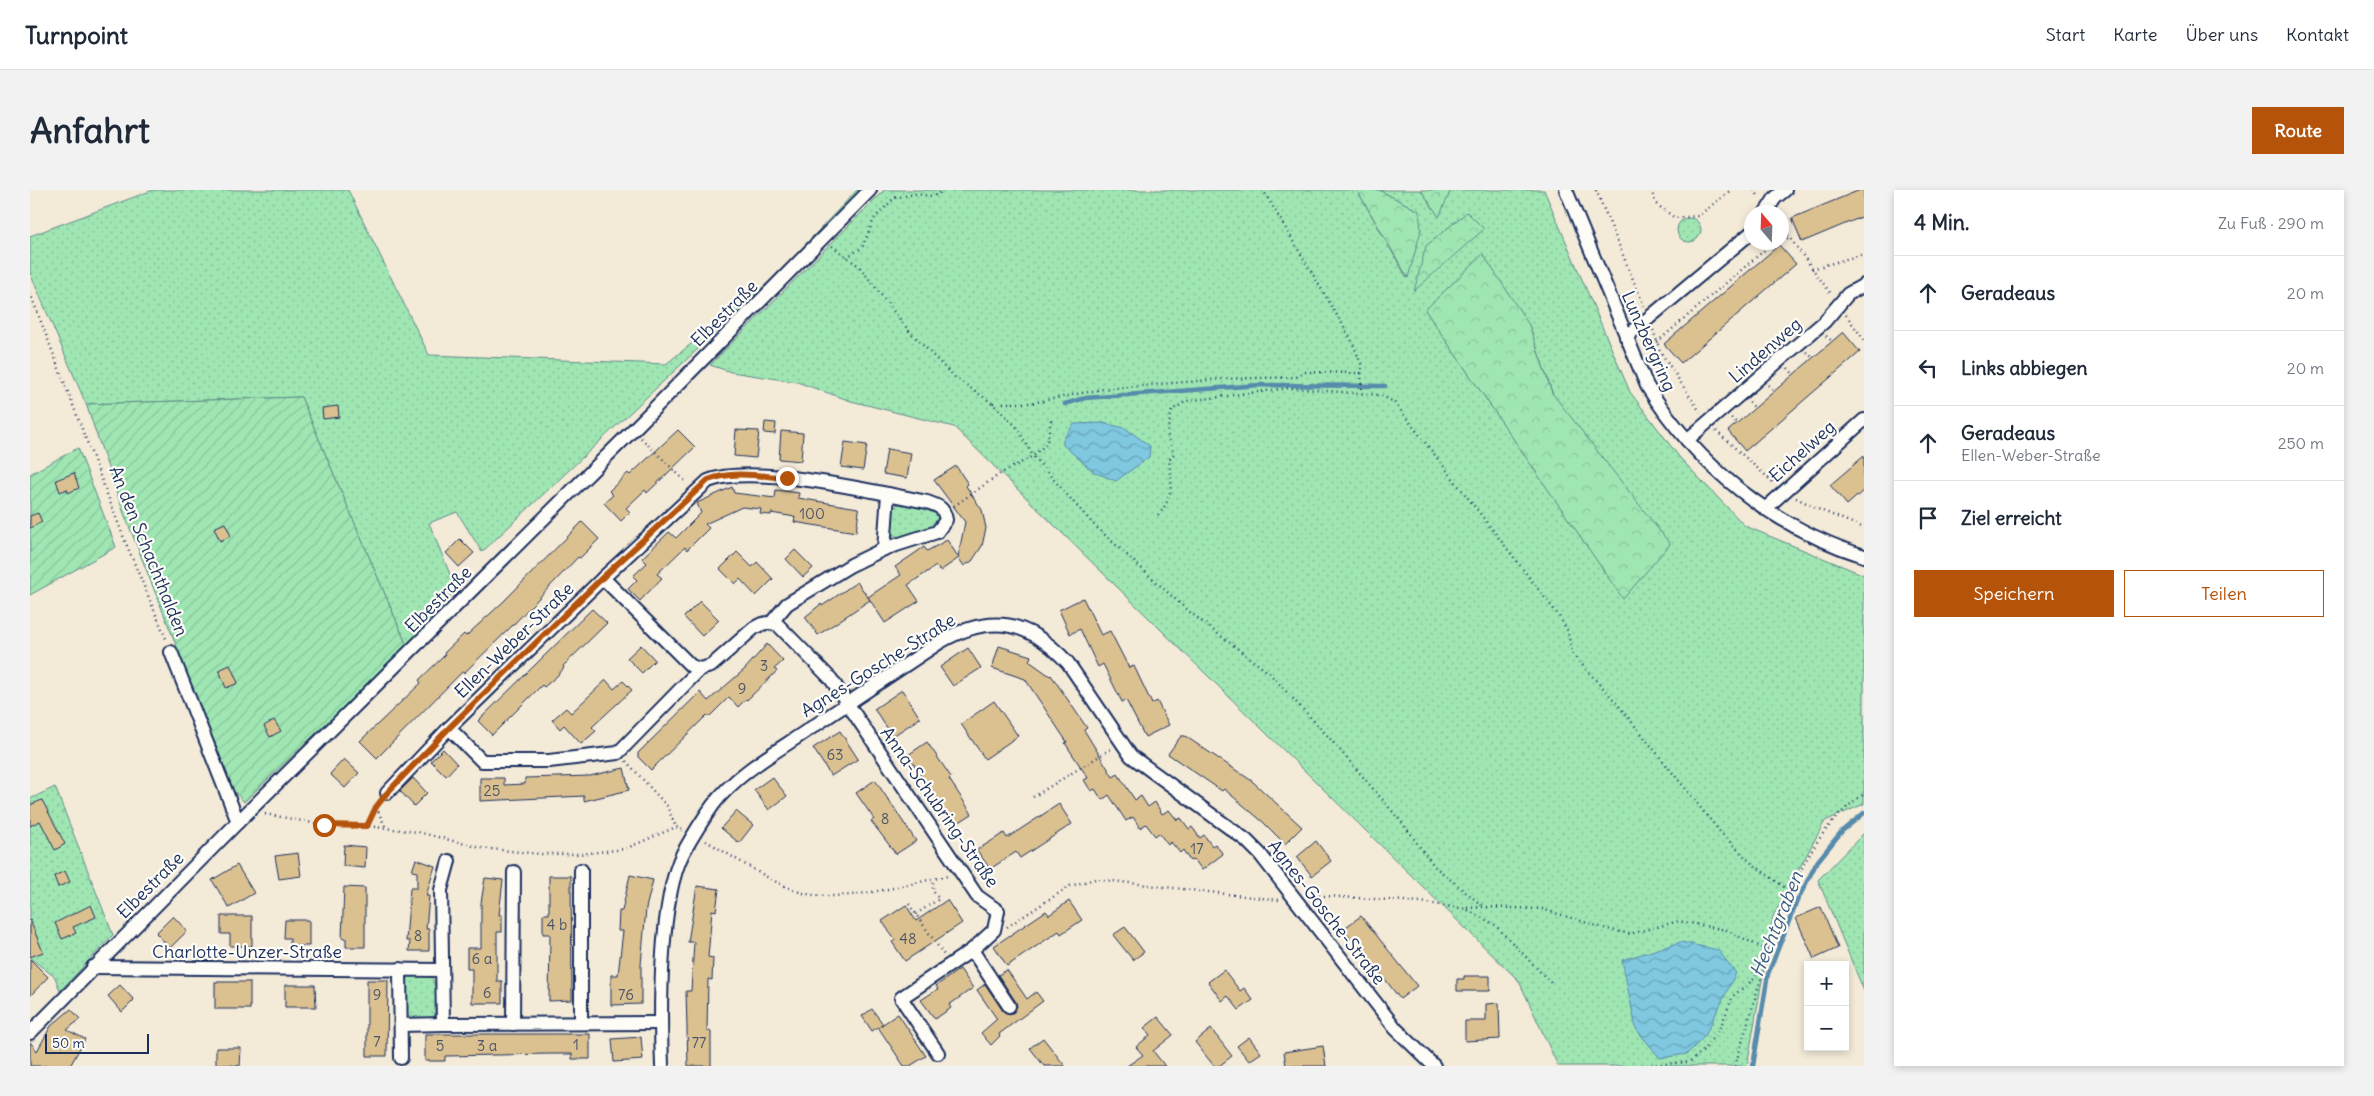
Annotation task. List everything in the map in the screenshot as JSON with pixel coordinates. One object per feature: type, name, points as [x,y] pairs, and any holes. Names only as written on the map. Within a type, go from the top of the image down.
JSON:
[{"type":"street","name":"Elbestraße","points":[[30,1034],[93,967],[870,190]]},
{"type":"street","name":"Lunzbergring","points":[[1566,190],[1647,386],[1665,414],[1713,467],[1764,509],[1814,536],[1864,556]]},
{"type":"street","points":[[1770,205],[1775,198],[1785,190]]},
{"type":"street","points":[[1626,337],[1744,239]]},
{"type":"street","name":"Lindenweg","points":[[1687,440],[1824,322],[1848,294],[1864,284]]},
{"type":"street","name":"Eichelweg","points":[[1764,509],[1864,420]]},
{"type":"street","name":"Ellen-Weber-Straße","points":[[387,793],[449,728],[602,578],[708,480],[721,475],[736,474],[787,478],[926,502],[941,507],[945,513]]},
{"type":"street","points":[[884,549],[888,494]]},
{"type":"street","points":[[771,623],[787,604],[851,565],[884,549],[937,532],[946,520],[945,513]]},
{"type":"street","points":[[602,578],[691,666],[700,669]]},
{"type":"street","points":[[449,728],[482,761],[549,760],[618,753],[700,669],[711,666],[754,628],[762,624],[771,623],[778,625],[823,670],[847,704]]},
{"type":"street","name":"Agnes-Gosche-Straße","points":[[662,1066],[661,1023],[668,908],[674,879],[683,853],[714,804],[732,785],[760,762],[955,633],[977,626],[998,624],[1033,634],[1057,651],[1068,663],[1121,743],[1145,768],[1246,840],[1260,854],[1396,1029],[1434,1066]]},
{"type":"street","name":"An den Schachthalden","points":[[171,652],[238,822]]},
{"type":"street","name":"Anna-Schubring-Straße","points":[[847,704],[977,896],[998,910],[994,930]]},
{"type":"street","points":[[443,1024],[441,890],[449,861]]},
{"type":"street","points":[[581,870],[581,1023]]},
{"type":"street","points":[[513,1024],[514,872]]},
{"type":"street","points":[[938,1053],[900,998],[972,950],[994,930]]},
{"type":"street","points":[[972,950],[1009,1006]]},
{"type":"street","name":"Charlotte-Unzer-Straße","points":[[93,967],[442,970]]},
{"type":"street","points":[[400,970],[401,1058]]},
{"type":"street","points":[[401,1025],[661,1023]]},
{"type":"path","points":[[846,257],[862,248],[874,219],[894,198],[915,194],[932,196],[938,194],[941,190]]},
{"type":"path","points":[[1263,190],[1351,339],[1362,366],[1362,394]]},
{"type":"path","points":[[1596,190],[1649,318],[1660,351],[1708,422],[1732,448],[1783,491],[1818,510],[1864,528]]},
{"type":"path","points":[[1651,190],[1656,204],[1675,218],[1698,216],[1731,190]]},
{"type":"path","points":[[822,238],[859,266],[909,331],[953,376],[992,403],[1016,426],[1033,456],[1093,524],[1187,610],[1269,673],[1326,734],[1400,820],[1434,866],[1484,907]]},
{"type":"path","points":[[1789,238],[1864,340]]},
{"type":"path","points":[[1657,342],[1765,250]]},
{"type":"path","points":[[1812,269],[1864,254]]},
{"type":"path","name":"An den Schachthalden","points":[[30,293],[125,541],[171,652]]},
{"type":"path","points":[[992,403],[1031,403],[1103,389],[1212,380],[1296,377],[1306,372],[1361,373]]},
{"type":"path","points":[[1158,515],[1165,508],[1173,486],[1170,460],[1174,454],[1167,433],[1172,410],[1187,401],[1288,388],[1380,395],[1394,402],[1559,616],[1567,630],[1573,655],[1614,700],[1721,833],[1750,862],[1791,892]]},
{"type":"path","points":[[945,513],[1000,474],[1033,456],[1047,443],[1051,420]]},
{"type":"path","points":[[648,444],[695,491]]},
{"type":"path","points":[[1033,797],[1121,743]]},
{"type":"path","points":[[618,753],[667,806],[676,827],[695,835],[777,881],[806,894],[828,896],[866,892],[962,873]]},
{"type":"path","points":[[367,826],[376,807],[387,793]]},
{"type":"path","points":[[1735,1066],[1769,951],[1798,873],[1826,828],[1864,794]]},
{"type":"path","points":[[376,807],[386,828]]},
{"type":"path","points":[[248,812],[324,825],[367,826],[418,832],[481,848],[541,854],[580,854],[625,849],[676,827]]},
{"type":"path","points":[[916,914],[939,899],[934,891],[933,878]]},
{"type":"path","points":[[994,930],[1002,931],[1070,886],[1095,879],[1283,900],[1314,894],[1331,898],[1421,902],[1466,908],[1542,909],[1607,930],[1630,934],[1679,921],[1726,930],[1769,951]]},
{"type":"path","points":[[909,904],[950,964]]},
{"type":"path","points":[[1466,908],[1494,925],[1552,984]]},
{"type":"path","points":[[1639,1066],[1689,1062],[1703,1052],[1720,1028],[1733,996],[1754,979],[1769,951]]},
{"type":"green space","points":[[153,190],[348,190],[429,355],[666,364],[768,283],[482,552],[457,512],[429,523],[456,589],[407,646],[301,397],[86,404],[30,273],[30,236]]},
{"type":"green space","points":[[857,190],[870,190],[802,258],[799,251]]},
{"type":"green space","points":[[884,190],[1357,190],[1407,278],[1419,211],[1379,190],[1421,190],[1439,216],[1451,190],[1544,190],[1630,392],[1680,458],[1745,526],[1864,575],[1864,804],[1825,821],[1773,917],[1747,1066],[1558,1066],[1519,981],[954,427],[851,401],[797,382],[731,372],[710,365]],"holes":[[[1425,310],[1529,325],[1622,597]]]},
{"type":"green space","points":[[1357,190],[1379,190],[1419,211],[1421,230],[1408,278]]},
{"type":"green space","points":[[1421,190],[1451,190],[1439,217]]},
{"type":"green space","points":[[1467,212],[1484,229],[1414,291],[1426,246]]},
{"type":"green space","points":[[1689,218],[1698,221],[1701,230],[1698,239],[1689,242],[1680,239],[1677,230],[1680,221]]},
{"type":"green space","points":[[1483,254],[1529,325],[1552,393],[1670,544],[1623,599],[1425,310]]},
{"type":"green space","points":[[301,397],[407,646],[244,802],[234,791],[123,511],[86,404]]},
{"type":"green space","points":[[78,448],[116,547],[30,595],[30,474]]},
{"type":"green space","points":[[902,502],[931,510],[938,514],[939,519],[936,525],[900,537],[893,535],[891,525],[892,511]]},
{"type":"green space","points":[[55,787],[113,935],[60,991],[55,977],[30,958],[30,799]]},
{"type":"green space","points":[[1864,833],[1864,991],[1818,880]]},
{"type":"green space","points":[[412,973],[428,973],[434,982],[436,998],[433,1018],[413,1019],[405,1011],[404,981]]},
{"type":"water","points":[[1103,423],[1125,428],[1150,446],[1149,457],[1116,481],[1094,472],[1063,445],[1063,439],[1074,424]]},
{"type":"water","points":[[1681,942],[1718,950],[1736,973],[1705,1036],[1687,1054],[1660,1058],[1636,1029],[1622,960]]},
{"type":"building","points":[[1864,190],[1864,216],[1802,242],[1792,218]]},
{"type":"building","points":[[1773,250],[1783,250],[1796,264],[1681,363],[1664,344]]},
{"type":"building","points":[[1843,332],[1860,352],[1745,451],[1728,431]]},
{"type":"building","points":[[338,406],[339,417],[323,419],[322,408]]},
{"type":"building","points":[[765,422],[776,423],[775,434],[764,433]]},
{"type":"building","points":[[678,430],[695,447],[647,493],[645,490],[626,508],[630,512],[621,521],[604,503],[613,495],[609,491],[628,473],[630,475]]},
{"type":"building","points":[[736,430],[759,431],[756,458],[734,456]]},
{"type":"building","points":[[781,431],[803,433],[801,461],[779,459]]},
{"type":"building","points":[[845,442],[867,445],[863,470],[841,467]]},
{"type":"building","points":[[887,449],[911,453],[907,478],[883,474]]},
{"type":"building","points":[[1864,456],[1864,490],[1847,505],[1830,485]]},
{"type":"building","points":[[956,466],[968,484],[966,486],[982,510],[986,528],[982,546],[972,561],[964,566],[958,557],[965,522],[934,480]]},
{"type":"building","points":[[74,473],[79,488],[68,493],[67,489],[60,492],[56,480]]},
{"type":"building","points":[[732,487],[734,493],[775,498],[776,490],[799,493],[798,498],[858,508],[856,532],[794,522],[795,517],[771,513],[771,515],[760,514],[761,509],[742,507],[705,524],[709,528],[687,550],[685,547],[657,574],[662,578],[640,601],[628,589],[637,580],[633,576],[647,563],[642,558],[669,532],[676,538],[701,513],[697,503]]},
{"type":"building","points":[[38,513],[42,522],[30,528],[30,516]]},
{"type":"building","points":[[582,522],[599,539],[580,558],[578,557],[512,626],[464,673],[462,672],[377,758],[360,741],[421,683],[419,680],[445,655],[444,653],[464,634],[466,636],[503,602]]},
{"type":"building","points":[[225,523],[231,536],[220,541],[214,528]]},
{"type":"building","points":[[460,539],[474,553],[459,567],[446,553]]},
{"type":"building","points":[[947,540],[959,558],[940,571],[936,566],[908,585],[919,601],[885,623],[868,597],[901,575],[895,567],[924,547],[927,551]]},
{"type":"building","points":[[795,550],[813,568],[803,577],[786,559]]},
{"type":"building","points":[[737,552],[752,567],[757,562],[773,579],[756,596],[740,579],[735,584],[720,569]]},
{"type":"building","points":[[857,582],[870,600],[818,635],[805,617],[821,604],[822,606]]},
{"type":"building","points":[[1083,598],[1101,635],[1110,631],[1129,668],[1134,666],[1152,704],[1157,701],[1169,725],[1145,737],[1126,700],[1122,702],[1103,664],[1098,667],[1080,629],[1070,634],[1059,610]]},
{"type":"building","points":[[700,601],[719,620],[702,636],[684,617]]},
{"type":"building","points":[[592,609],[607,623],[563,666],[564,668],[557,676],[544,687],[542,685],[492,735],[478,721]]},
{"type":"building","points":[[767,644],[783,661],[774,669],[777,671],[747,700],[738,707],[729,697],[709,717],[707,715],[651,770],[638,757],[638,753],[700,692],[708,701],[745,669]]},
{"type":"building","points":[[641,645],[655,660],[642,673],[627,658]]},
{"type":"building","points":[[999,646],[1031,656],[1029,661],[1051,675],[1087,728],[1084,730],[1113,777],[1118,774],[1135,800],[1141,796],[1148,807],[1155,802],[1162,814],[1169,810],[1177,820],[1181,818],[1189,829],[1192,827],[1200,838],[1204,835],[1212,846],[1215,844],[1223,854],[1202,870],[1194,859],[1190,861],[1183,850],[1180,853],[1171,842],[1168,845],[1159,833],[1155,836],[1146,824],[1140,828],[1133,817],[1126,821],[1109,795],[1102,800],[1095,789],[1091,791],[1084,780],[1088,778],[1065,743],[1067,742],[1025,679],[992,668]]},
{"type":"building","points":[[968,648],[981,668],[953,686],[940,667]]},
{"type":"building","points":[[230,665],[238,683],[226,688],[219,670]]},
{"type":"building","points":[[606,680],[614,689],[623,681],[632,690],[592,727],[596,731],[581,744],[564,725],[560,729],[552,720],[566,708],[571,713]]},
{"type":"building","points":[[902,690],[920,718],[893,736],[874,709]]},
{"type":"building","points":[[994,701],[1018,736],[985,759],[961,724]]},
{"type":"building","points":[[274,720],[281,731],[270,737],[264,726]]},
{"type":"building","points":[[840,731],[858,759],[831,776],[813,748]]},
{"type":"building","points":[[1181,736],[1185,736],[1252,781],[1302,827],[1285,844],[1263,822],[1224,789],[1222,791],[1168,754]]},
{"type":"building","points":[[927,742],[951,777],[949,779],[972,814],[953,826],[908,755]]},
{"type":"building","points":[[443,749],[457,764],[446,776],[431,761]]},
{"type":"building","points":[[344,759],[359,773],[345,788],[330,774]]},
{"type":"building","points":[[624,768],[629,790],[584,801],[584,796],[480,801],[480,778],[504,778],[504,785],[525,784],[525,778],[590,776]]},
{"type":"building","points":[[772,777],[787,796],[769,810],[754,790]]},
{"type":"building","points":[[413,778],[427,793],[414,806],[400,791]]},
{"type":"building","points":[[875,780],[916,841],[896,854],[871,821],[874,819],[856,793]]},
{"type":"building","points":[[42,800],[65,844],[55,850],[40,821],[30,826],[30,805]]},
{"type":"building","points":[[1059,804],[1072,824],[1020,858],[1016,852],[990,869],[977,850],[1004,833],[1007,838]]},
{"type":"building","points":[[736,811],[753,825],[739,843],[721,828]]},
{"type":"building","points":[[1316,841],[1331,861],[1312,876],[1297,857]]},
{"type":"building","points":[[344,845],[366,847],[365,868],[343,866]]},
{"type":"building","points":[[298,853],[301,876],[279,879],[275,856]]},
{"type":"building","points":[[416,859],[435,866],[426,896],[429,896],[426,929],[429,929],[429,951],[409,951],[410,941],[406,941],[410,888],[417,888],[417,872],[412,871]]},
{"type":"building","points":[[237,865],[254,893],[229,908],[212,880]]},
{"type":"building","points":[[65,871],[70,882],[58,887],[54,876]]},
{"type":"building","points":[[630,875],[653,880],[646,908],[641,965],[641,1004],[611,1005],[611,975],[618,975],[623,931],[618,931],[619,911],[622,911]]},
{"type":"building","points":[[549,876],[571,876],[572,1000],[549,1001],[550,934],[543,934],[543,914],[549,914]]},
{"type":"building","points":[[485,878],[503,880],[499,915],[502,915],[502,932],[497,932],[497,981],[502,981],[502,1003],[472,1003],[472,969],[467,969],[467,948],[481,948],[481,903]]},
{"type":"building","points":[[697,886],[719,889],[716,911],[712,910],[708,957],[713,958],[712,980],[708,979],[707,1031],[711,1031],[711,1066],[688,1066],[686,991],[691,991],[694,942],[688,942]]},
{"type":"building","points":[[344,887],[365,888],[365,947],[346,947],[346,938],[342,938]]},
{"type":"building","points":[[947,900],[962,923],[905,961],[892,942],[895,940],[882,921],[906,905],[916,921]]},
{"type":"building","points":[[1069,901],[1082,920],[1061,934],[1059,931],[1007,966],[994,946],[1046,911],[1049,915]]},
{"type":"building","points":[[91,905],[96,917],[73,927],[76,933],[62,939],[55,923]]},
{"type":"building","points":[[1821,907],[1838,948],[1814,959],[1796,918]]},
{"type":"building","points":[[173,916],[187,931],[170,948],[156,933]]},
{"type":"building","points":[[221,916],[252,916],[252,946],[230,946],[230,934],[221,934]]},
{"type":"building","points":[[1361,916],[1417,986],[1400,999],[1369,958],[1367,960],[1343,929]]},
{"type":"building","points":[[30,920],[43,952],[30,957]]},
{"type":"building","points":[[285,920],[309,920],[309,946],[290,946],[290,938],[284,938]]},
{"type":"building","points":[[1125,927],[1144,952],[1133,960],[1113,935]]},
{"type":"building","points":[[30,959],[48,977],[30,996]]},
{"type":"building","points":[[960,969],[973,988],[949,1005],[951,1008],[935,1019],[921,1000],[938,989],[936,986]]},
{"type":"building","points":[[1007,970],[1027,999],[1036,992],[1043,1001],[999,1034],[1000,1036],[991,1045],[981,1033],[997,1019],[977,990],[985,984],[1003,1011],[1009,1014],[1014,1012],[1017,1006],[1016,1002],[998,975]]},
{"type":"building","points":[[1224,970],[1240,991],[1244,988],[1253,1000],[1239,1010],[1228,996],[1222,1001],[1208,982]]},
{"type":"building","points":[[1464,976],[1490,976],[1490,991],[1457,991],[1457,979],[1464,979]]},
{"type":"building","points":[[367,980],[388,980],[387,1056],[367,1056]]},
{"type":"building","points":[[215,982],[250,982],[250,1009],[215,1009]]},
{"type":"building","points":[[120,985],[134,1000],[122,1012],[108,996]]},
{"type":"building","points":[[285,985],[315,985],[316,1007],[285,1007]]},
{"type":"building","points":[[1499,1003],[1500,1039],[1465,1041],[1465,1021],[1486,1021],[1486,1004]]},
{"type":"building","points":[[71,1009],[80,1019],[67,1030],[85,1039],[70,1066],[30,1066],[30,1042],[37,1051],[51,1026]]},
{"type":"building","points":[[872,1009],[883,1024],[898,1014],[926,1056],[910,1066],[904,1066],[878,1027],[872,1031],[862,1016]]},
{"type":"building","points":[[1158,1017],[1173,1035],[1153,1051],[1165,1066],[1127,1066],[1143,1055],[1136,1047],[1150,1035],[1144,1028]]},
{"type":"building","points":[[1211,1029],[1232,1056],[1219,1066],[1214,1066],[1195,1042]]},
{"type":"building","points":[[425,1034],[590,1034],[590,1059],[572,1059],[572,1054],[550,1054],[445,1056],[445,1061],[425,1061]]},
{"type":"building","points":[[641,1037],[643,1060],[614,1062],[612,1039]]},
{"type":"building","points":[[1249,1037],[1261,1053],[1249,1061],[1237,1046]]},
{"type":"building","points":[[1043,1038],[1065,1066],[1044,1066],[1030,1048]]},
{"type":"building","points":[[1323,1046],[1326,1066],[1286,1066],[1284,1052]]},
{"type":"building","points":[[216,1048],[241,1048],[240,1066],[216,1064]]},
{"type":"waterway","points":[[1065,404],[1085,398],[1260,385],[1385,386]]},
{"type":"waterway","name":"Hechtgraben","points":[[1753,1066],[1768,974],[1797,901],[1817,862],[1842,831],[1864,813]]},
{"type":"route","points":[[324,825],[367,826],[376,807],[387,793],[449,728],[602,578],[708,480],[721,475],[736,474],[787,478]]}]
